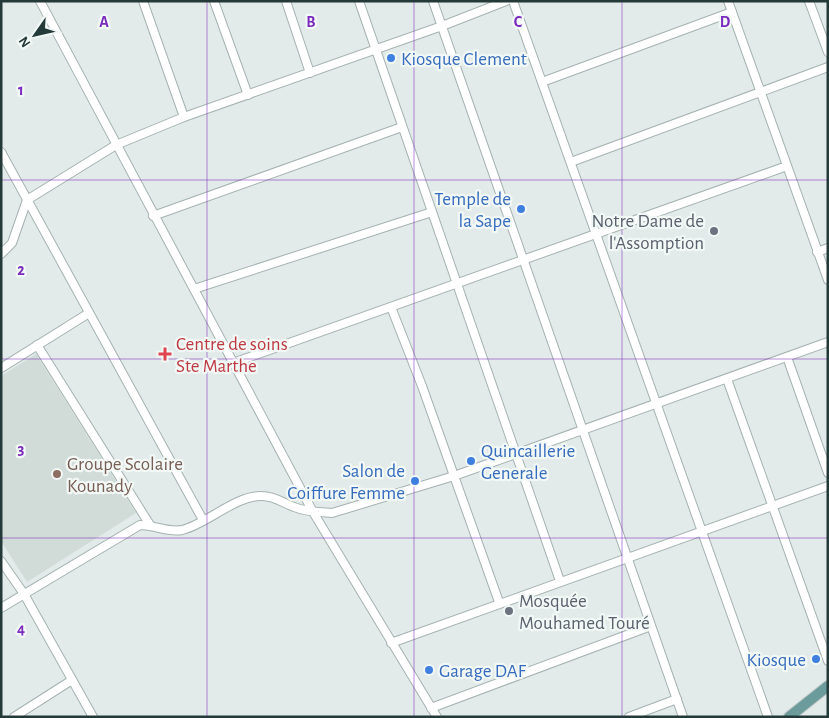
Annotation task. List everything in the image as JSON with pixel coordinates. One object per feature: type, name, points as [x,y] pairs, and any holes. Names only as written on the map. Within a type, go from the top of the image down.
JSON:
[{"type":"main road","points":[[791,716],[828,686]]},
{"type":"street","points":[[40,1],[153,216],[313,512],[437,717]]},
{"type":"street","points":[[143,1],[184,117]]},
{"type":"street","points":[[214,1],[248,95]]},
{"type":"street","points":[[286,1],[310,73]]},
{"type":"street","points":[[359,1],[560,581]]},
{"type":"street","points":[[434,1],[683,717]]},
{"type":"street","points":[[1,254],[12,243],[28,200],[116,145],[184,117],[442,26],[506,1]]},
{"type":"street","points":[[513,1],[768,717]]},
{"type":"street","points":[[728,1],[828,280]]},
{"type":"street","points":[[809,1],[828,52]]},
{"type":"street","points":[[542,82],[732,12]]},
{"type":"street","points":[[571,162],[828,67]]},
{"type":"street","points":[[153,216],[402,127]]},
{"type":"street","points":[[1,152],[203,520]]},
{"type":"street","points":[[233,363],[787,166]]},
{"type":"street","points":[[194,289],[432,212]]},
{"type":"street","points":[[817,252],[828,248]]},
{"type":"street","points":[[391,307],[499,602]]},
{"type":"street","points":[[1,368],[89,313]]},
{"type":"street","points":[[1,608],[140,525],[150,525],[169,531],[182,530],[248,499],[261,496],[274,497],[296,508],[313,512],[332,513],[454,476],[828,342]]},
{"type":"street","points":[[37,345],[150,525]]},
{"type":"street","points":[[787,357],[825,455],[828,473]]},
{"type":"street","points":[[728,379],[828,661]]},
{"type":"street","points":[[391,643],[499,602],[628,559],[828,486]]},
{"type":"street","points":[[1,560],[24,594],[93,717]]},
{"type":"street","points":[[431,708],[651,626]]},
{"type":"street","points":[[14,717],[72,680]]},
{"type":"street","points":[[629,717],[677,699]]},
{"type":"shaded area","name":"Groupe Scolaire Kounady","points":[[36,354],[136,513],[27,582],[1,541],[1,376]]},
{"type":"place","name":"Kiosque Clement","points":[[391,58]]},
{"type":"place","name":"Temple de la Sape","points":[[521,209]]},
{"type":"place","name":"Notre Dame de l'Assomption","points":[[714,231]]},
{"type":"place","name":"Centre de soins Ste Marthe","points":[[165,354]]},
{"type":"place","name":"Quincaillerie Generale","points":[[471,461]]},
{"type":"place","name":"Groupe Scolaire Kounady","points":[[57,474]]},
{"type":"place","name":"Salon de Coiffure Femme","points":[[415,481]]},
{"type":"place","name":"Mosquée Mouhamed Touré","points":[[509,611]]},
{"type":"place","name":"Kiosque","points":[[816,659]]},
{"type":"place","name":"Garage DAF","points":[[429,670]]}]
